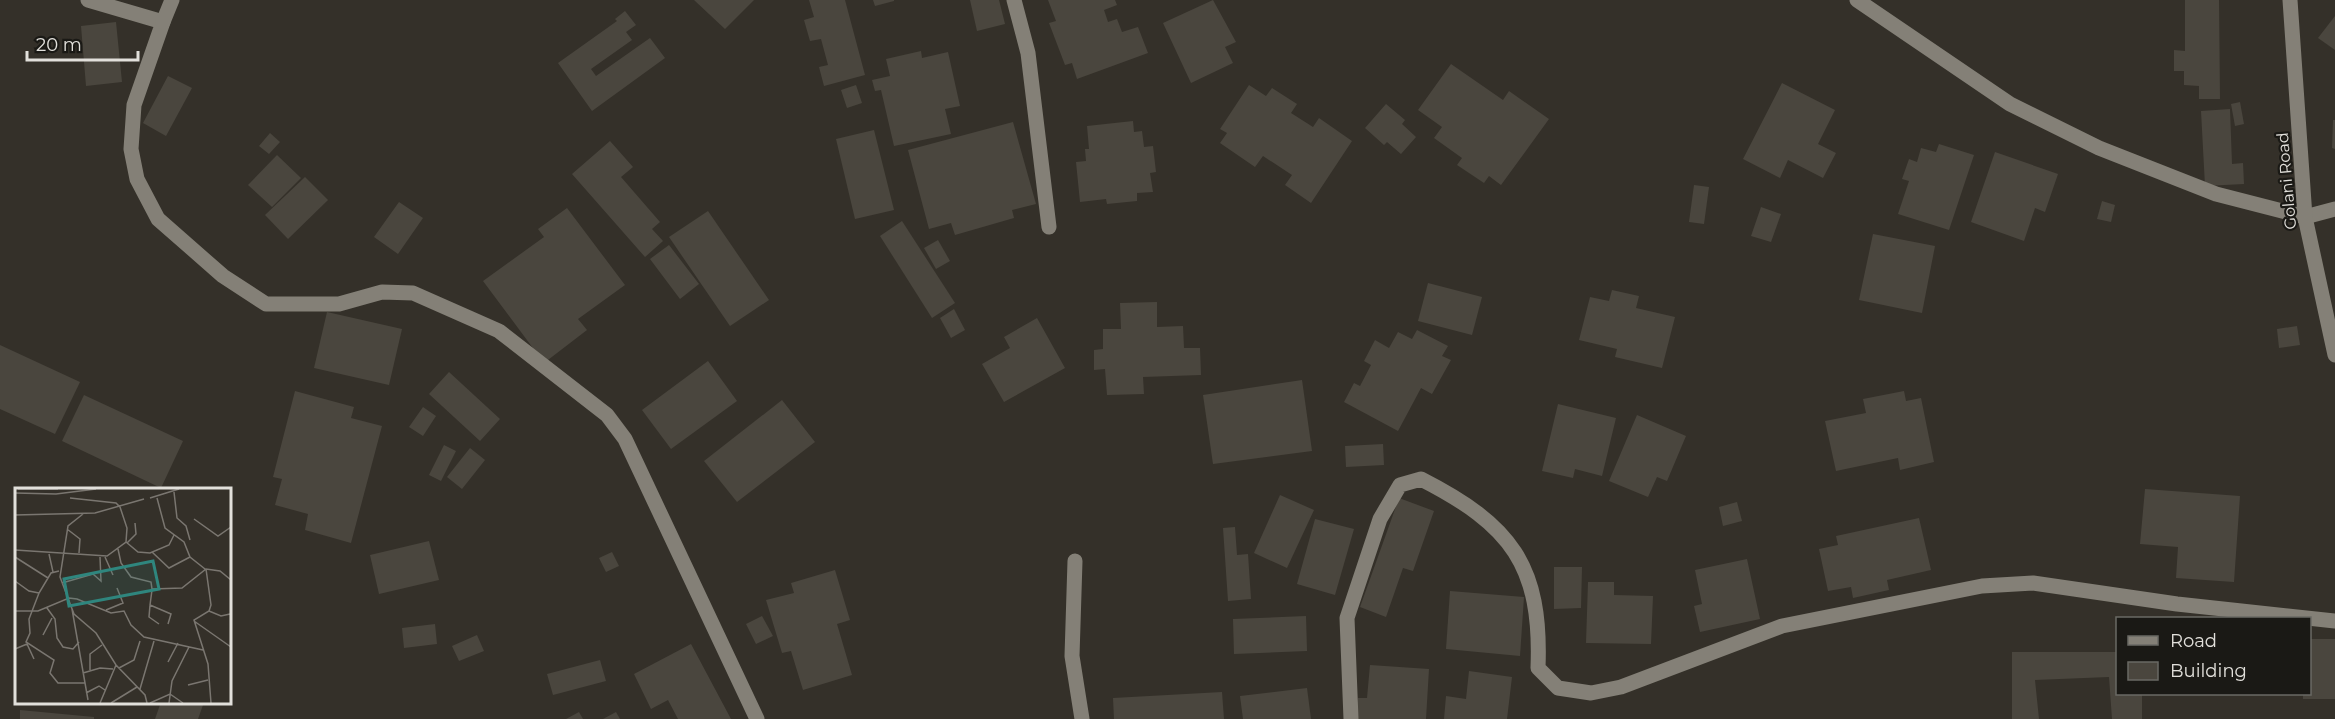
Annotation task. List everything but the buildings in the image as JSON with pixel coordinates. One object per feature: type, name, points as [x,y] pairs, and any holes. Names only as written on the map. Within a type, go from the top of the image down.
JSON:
[{"type":"street","points":[[88,0],[163,22]]},
{"type":"street","points":[[172,0],[134,105],[131,149],[137,179],[158,219],[223,276],[266,304],[339,304],[382,292],[413,293],[499,331],[608,415],[625,439],[756,719]]},
{"type":"street","points":[[1014,0],[1028,53],[1049,228]]},
{"type":"street","points":[[1857,0],[2010,104],[2099,148],[2216,194],[2305,217],[2335,209]]},
{"type":"street","name":"Golani Road","points":[[2290,0],[2305,217],[2335,355]]},
{"type":"street","points":[[1351,719],[1347,618],[1380,519],[1400,485],[1421,479],[1460,500],[1507,540],[1533,586],[1539,632],[1538,668],[1558,688],[1580,692],[1591,693],[1621,687],[1782,626],[1982,586],[2033,583],[2177,604],[2298,617]]},
{"type":"street","points":[[1075,561],[1072,656],[1082,719]]},
{"type":"street","points":[[2311,618],[2335,621]]}]
